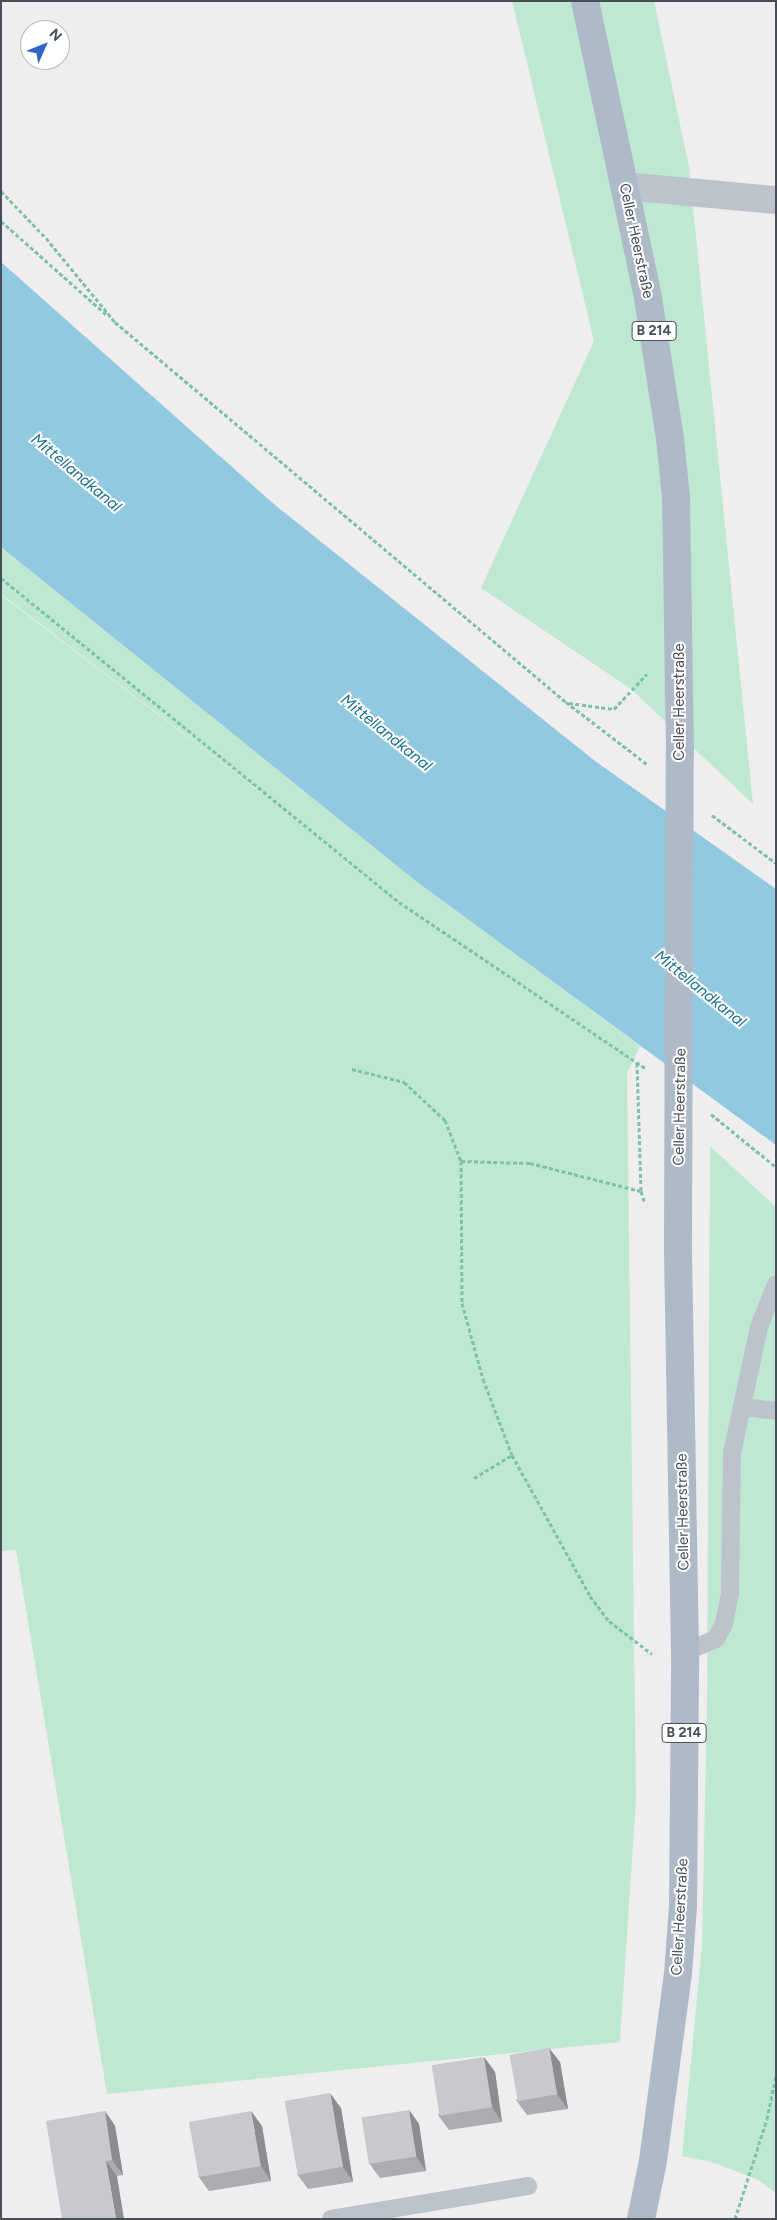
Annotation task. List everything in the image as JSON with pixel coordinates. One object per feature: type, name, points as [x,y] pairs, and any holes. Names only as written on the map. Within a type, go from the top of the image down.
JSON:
[{"type":"main road","name":"Celler Heerstraße","points":[[585,1],[660,362],[676,497],[680,753],[678,1244],[685,1652],[683,1906],[678,1974],[653,2161],[641,2219]]},
{"type":"street","points":[[624,186],[776,200]]},
{"type":"lane","points":[[685,1652],[716,1639],[724,1624],[730,1592],[732,1453],[744,1407],[759,1327],[776,1284]]},
{"type":"lane","points":[[744,1407],[776,1412]]},
{"type":"lane","points":[[331,2219],[528,2186]]},
{"type":"path","points":[[1,191],[46,238],[115,322]]},
{"type":"path","points":[[1,221],[115,322],[566,702],[650,767]]},
{"type":"path","points":[[1,578],[399,902],[653,1073]]},
{"type":"path","points":[[566,702],[614,709],[652,668],[652,677]]},
{"type":"path","points":[[704,809],[776,863]]},
{"type":"path","points":[[637,1062],[641,1191],[647,1209]]},
{"type":"path","points":[[352,1069],[404,1082],[445,1120],[461,1161],[462,1303],[483,1379],[512,1455],[590,1596],[609,1621],[654,1655],[685,1652]]},
{"type":"path","points":[[707,1112],[776,1167]]},
{"type":"path","points":[[461,1161],[530,1162],[641,1191]]},
{"type":"path","points":[[474,1478],[512,1455]]},
{"type":"path","points":[[653,1662],[654,1645]]},
{"type":"path","points":[[735,2219],[766,2119],[776,2076]]},
{"type":"green space","points":[[512,1],[654,1],[689,167],[753,804],[631,689],[481,588],[594,341]]},
{"type":"green space","points":[[1,547],[417,882],[640,1046],[627,1073],[636,1799],[620,2042],[107,2094],[16,1550],[1,1551],[1,595],[454,940],[1,594]]},
{"type":"green space","points":[[710,1146],[776,1207],[776,2193],[758,2180],[715,2163],[682,2156],[702,1945],[707,1703]]},
{"type":"water","name":"Mittellandkanal","points":[[1,262],[275,505],[595,761],[776,889],[776,1145],[417,882],[1,547]]},
{"type":"building","points":[[549,2048],[557,2094],[518,2101],[510,2055]]},
{"type":"building","points":[[484,2057],[492,2107],[440,2116],[432,2065]]},
{"type":"building","points":[[330,2093],[343,2167],[298,2175],[285,2101]]},
{"type":"building","points":[[409,2110],[416,2156],[369,2164],[362,2118]]},
{"type":"building","points":[[105,2111],[112,2160],[106,2161],[116,2219],[62,2219],[46,2121]]},
{"type":"building","points":[[251,2111],[261,2166],[199,2177],[189,2122]]}]
